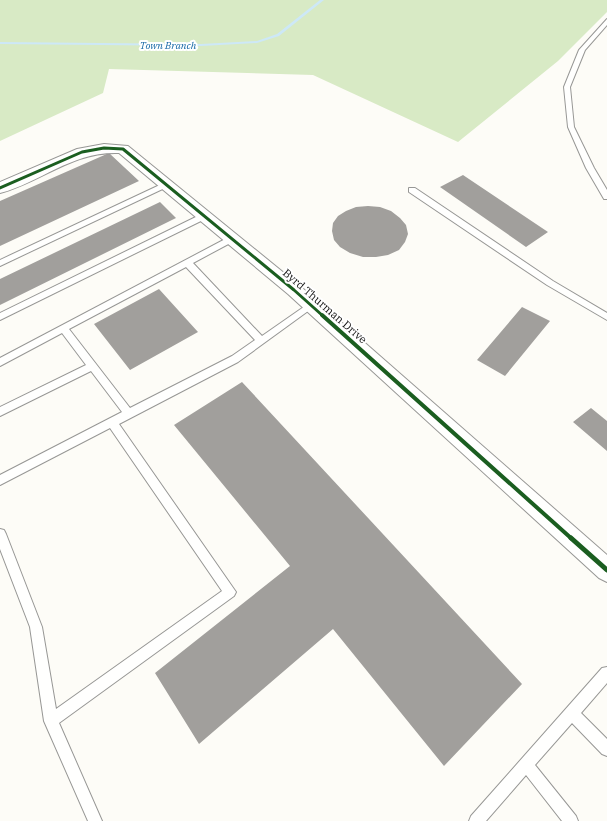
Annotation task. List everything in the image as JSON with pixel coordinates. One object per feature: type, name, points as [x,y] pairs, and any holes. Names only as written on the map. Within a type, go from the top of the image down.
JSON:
[{"type":"street","name":"Byrd Thurman Drive","points":[[0,188],[82,152],[104,148],[123,149],[311,306],[607,570]]},
{"type":"lane","points":[[607,21],[582,50],[567,87],[571,127],[590,168],[607,197]]},
{"type":"lane","points":[[0,263],[167,185]]},
{"type":"lane","points":[[412,190],[550,283],[607,317]]},
{"type":"lane","points":[[0,317],[204,216]]},
{"type":"lane","points":[[0,362],[232,239]]},
{"type":"lane","points":[[187,262],[261,341]]},
{"type":"lane","points":[[0,480],[235,359],[311,306]]},
{"type":"lane","points":[[64,328],[128,414]]},
{"type":"lane","points":[[0,412],[93,366]]},
{"type":"lane","points":[[51,721],[230,592],[112,422]]},
{"type":"lane","points":[[0,534],[36,627],[51,721],[95,821]]},
{"type":"lane","points":[[476,821],[607,672]]},
{"type":"lane","points":[[572,713],[607,749]]},
{"type":"lane","points":[[526,765],[571,821]]},
{"type":"green space","points":[[0,0],[607,0],[607,12],[558,61],[458,142],[313,75],[109,69],[103,93],[0,141]]},
{"type":"building","points":[[109,153],[139,181],[0,246],[0,201]]},
{"type":"building","points":[[463,175],[548,232],[526,247],[440,187]]},
{"type":"building","points":[[160,202],[176,218],[0,305],[0,279]]},
{"type":"building","points":[[356,207],[380,207],[391,211],[406,225],[408,234],[405,242],[399,250],[388,255],[363,257],[350,253],[340,247],[334,240],[332,231],[333,223],[338,216]]},
{"type":"building","points":[[159,289],[198,332],[130,370],[94,324]]},
{"type":"building","points":[[522,307],[550,321],[505,376],[477,360]]},
{"type":"building","points":[[242,382],[522,684],[444,766],[333,629],[199,744],[155,673],[290,566],[174,425]]},
{"type":"building","points":[[591,408],[607,421],[607,451],[573,422]]},
{"type":"waterway","name":"Town Branch","points":[[0,43],[201,45],[257,42],[278,35],[322,0]]},
{"type":"cycle path","points":[[0,188],[82,152],[104,148],[123,149],[294,290],[607,570]]}]
